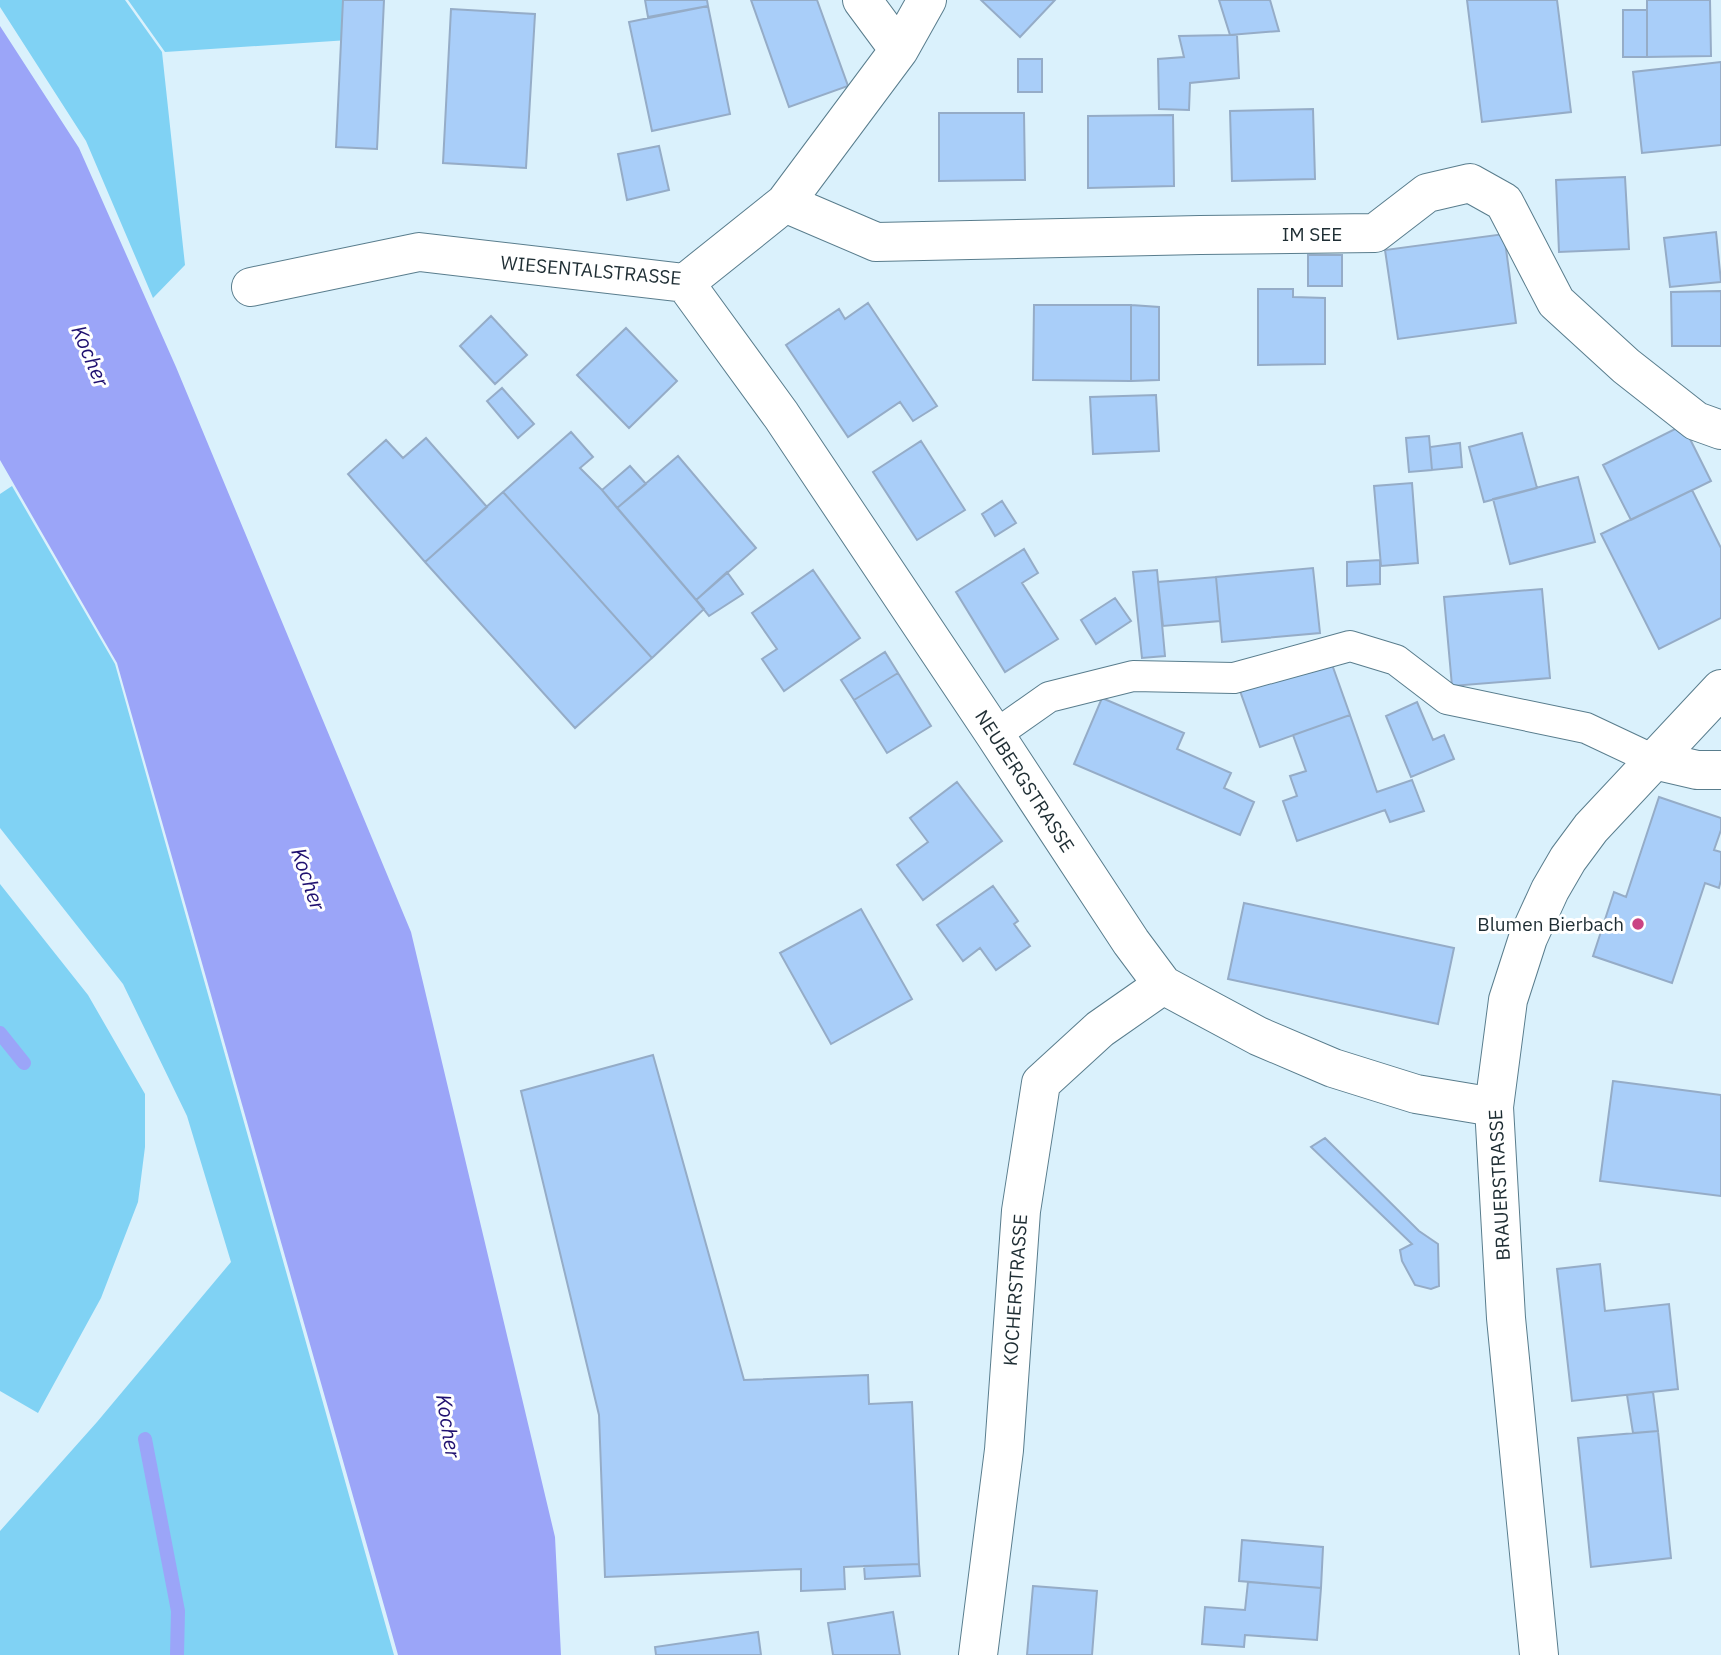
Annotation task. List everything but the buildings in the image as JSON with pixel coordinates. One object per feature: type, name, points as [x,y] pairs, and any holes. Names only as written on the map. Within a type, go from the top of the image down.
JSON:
[{"type":"street","points":[[862,0],[899,50]]},
{"type":"street","name":"WIESENTALSTRASSE","points":[[251,287],[419,252],[685,283],[785,203],[899,50],[927,0]]},
{"type":"street","name":"IM SEE","points":[[785,203],[876,242],[1375,233],[1427,193],[1470,183],[1504,202],[1556,302],[1626,366],[1696,421],[1721,430]]},
{"type":"street","name":"NEUBERGSTRASSE","points":[[685,283],[781,415],[1131,942],[1163,985],[1258,1036],[1333,1068],[1416,1094],[1494,1107]]},
{"type":"street","name":"BRAUERSTRASSE","points":[[1539,1655],[1506,1318],[1494,1107],[1508,1000],[1528,938],[1568,859],[1591,828],[1721,689]]},
{"type":"street","points":[[1654,760],[1697,770],[1721,770]]},
{"type":"street","name":"KOCHERSTRASSE","points":[[978,1655],[1004,1450],[1021,1211],[1041,1083],[1100,1029],[1163,985]]},
{"type":"lane","points":[[995,735],[1049,697],[1133,676],[1234,678],[1350,646],[1396,660],[1447,699],[1586,728],[1654,760]]},
{"type":"shaded area","points":[[0,0],[125,0],[162,52],[185,265],[153,298],[86,141],[0,7]]},
{"type":"shaded area","points":[[128,0],[353,0],[349,40],[165,52]]},
{"type":"shaded area","points":[[12,486],[115,664],[394,1655],[0,1655],[0,1531],[97,1422],[231,1262],[187,1116],[123,984],[0,828],[0,494]]},
{"type":"shaded area","points":[[0,884],[88,995],[145,1094],[145,1147],[138,1202],[101,1298],[38,1413],[0,1391]]},
{"type":"water","name":"Kocher","points":[[0,26],[79,148],[176,367],[411,932],[555,1537],[561,1655],[398,1655],[117,663],[0,460]]},
{"type":"waterway","points":[[0,1033],[24,1063]]},
{"type":"waterway","points":[[145,1439],[178,1611],[177,1655]]},
{"type":"place","name":"Blumen Bierbach","points":[[1638,924]]}]
